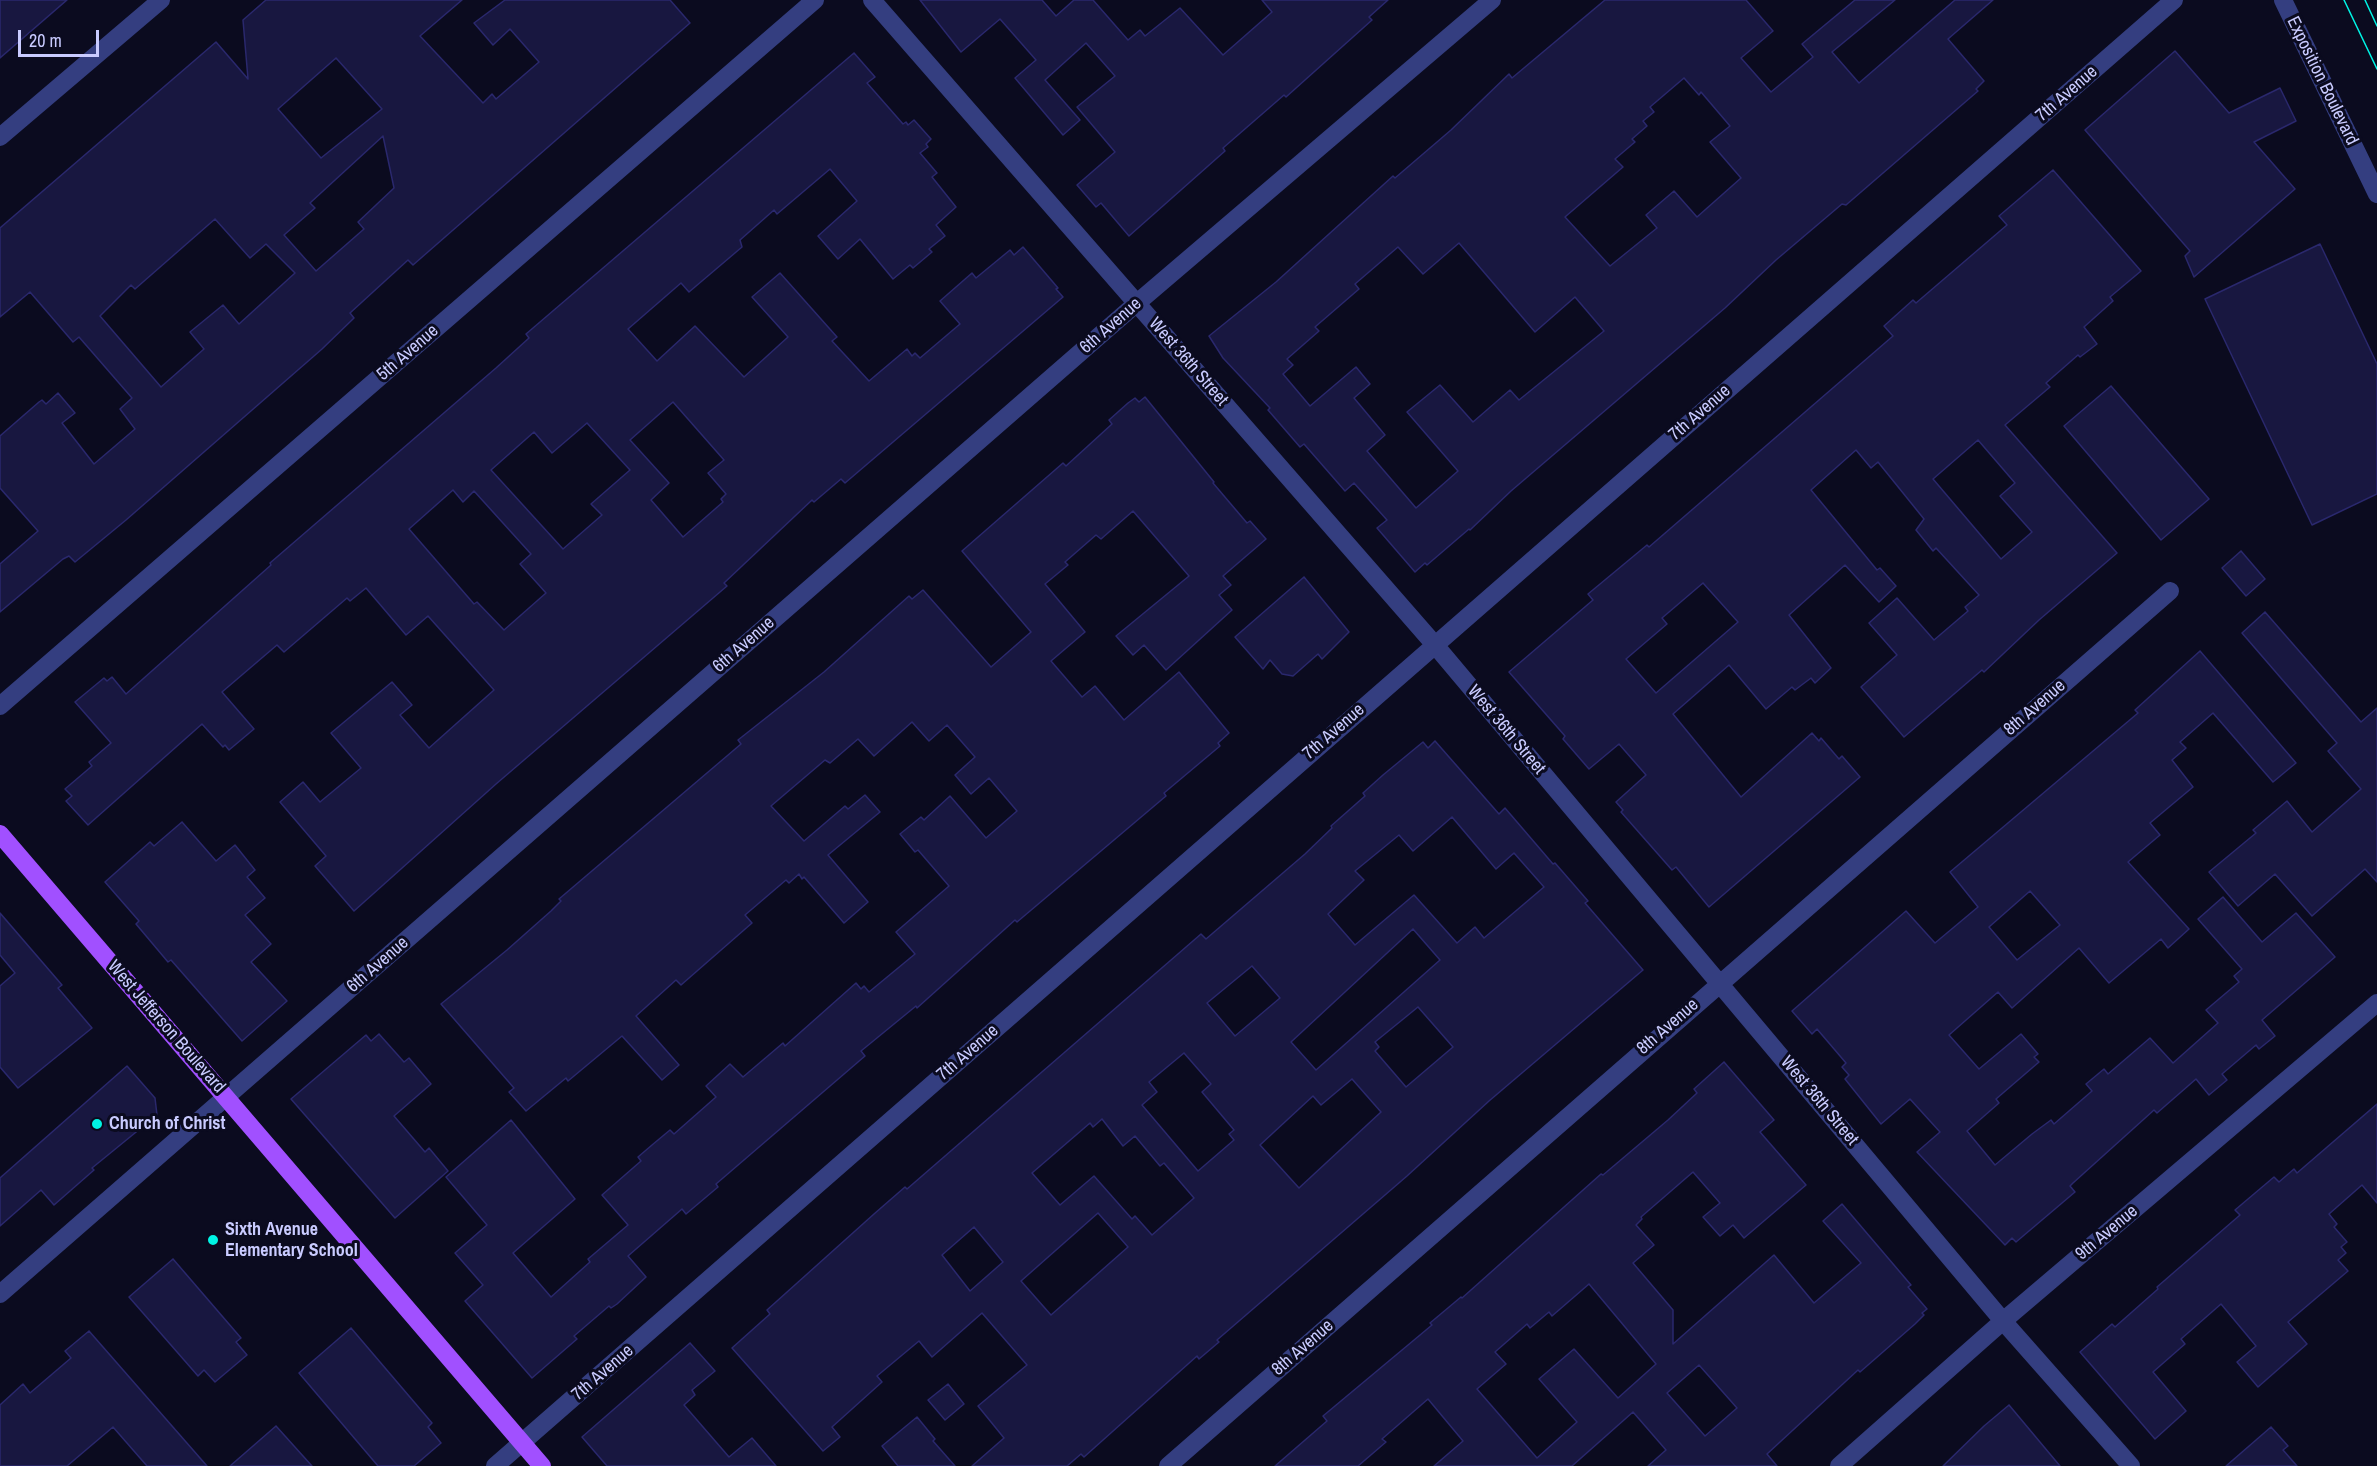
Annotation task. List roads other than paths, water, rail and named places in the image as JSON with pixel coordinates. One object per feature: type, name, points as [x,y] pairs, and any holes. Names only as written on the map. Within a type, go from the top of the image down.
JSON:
[{"type":"main road","name":"West Jefferson Boulevard","points":[[0,834],[542,1466]]},
{"type":"street","points":[[0,137],[161,0]]},
{"type":"street","name":"5th Avenue","points":[[0,706],[815,0]]},
{"type":"street","name":"West 36th Street","points":[[872,0],[1435,645],[2003,1321],[2131,1466]]},
{"type":"street","name":"6th Avenue","points":[[0,1294],[227,1099],[1137,303],[1492,0]]},
{"type":"street","name":"7th Avenue","points":[[495,1466],[2174,0]]},
{"type":"street","name":"Exposition Boulevard","points":[[2283,0],[2377,194]]},
{"type":"street","name":"8th Avenue","points":[[1168,1466],[1719,982],[2170,591]]},
{"type":"street","name":"9th Avenue","points":[[1839,1466],[2003,1321],[2377,1003]]},
{"type":"tram line","points":[[2344,0],[2377,69]]},
{"type":"tram line","points":[[2365,0],[2377,26]]},
{"type":"place","name":"Church of Christ","points":[[97,1124]]},
{"type":"place","name":"Sixth Avenue Elementary School","points":[[213,1240]]}]
